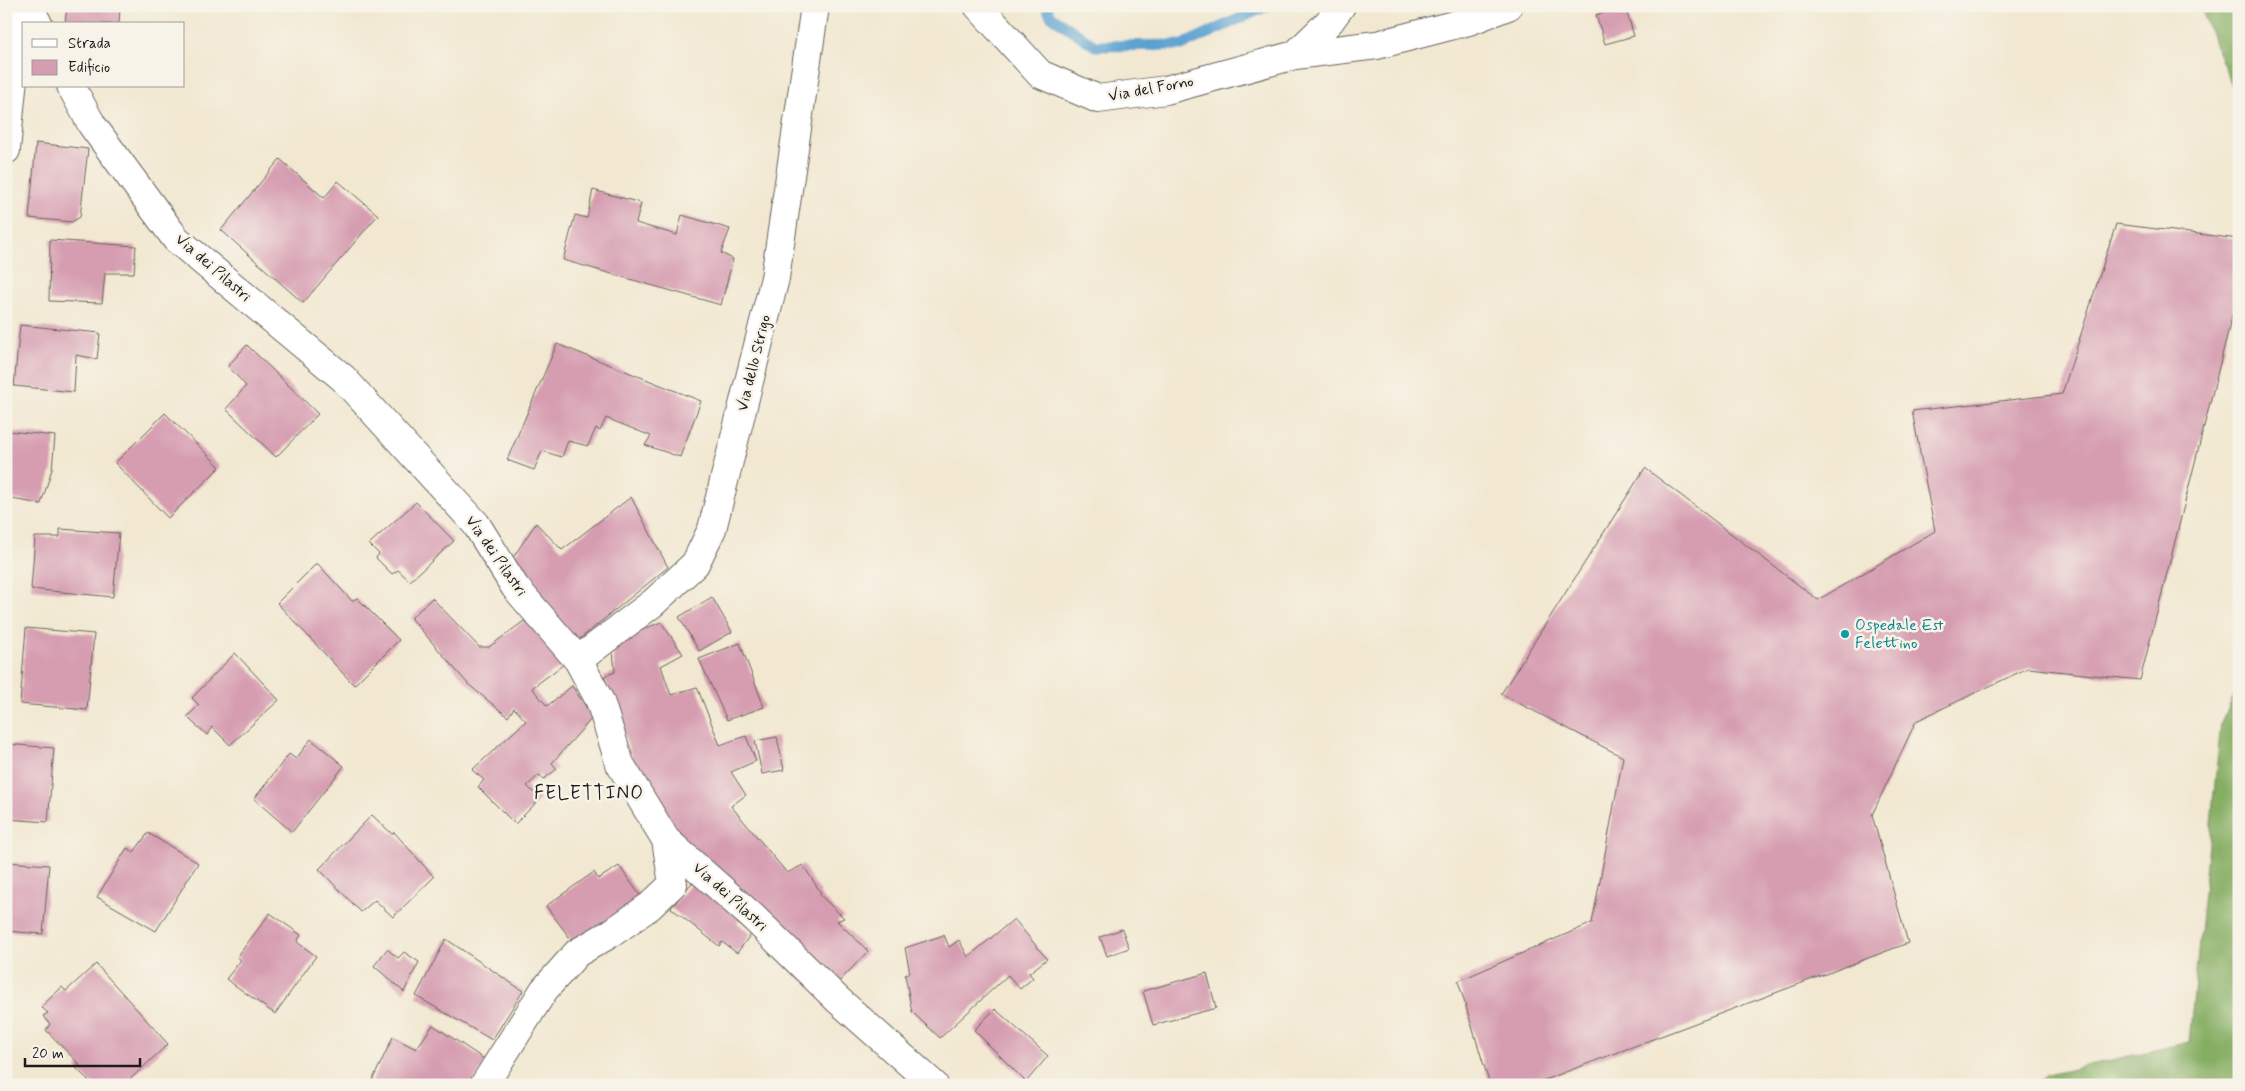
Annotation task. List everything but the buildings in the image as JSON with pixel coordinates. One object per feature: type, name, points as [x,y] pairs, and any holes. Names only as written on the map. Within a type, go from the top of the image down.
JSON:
[{"type":"street","points":[[6,150],[20,6]]},
{"type":"street","points":[[29,6],[37,22]]},
{"type":"street","name":"Via dello Strigo","points":[[578,660],[653,603],[695,564],[712,529],[775,278],[815,6]]},
{"type":"street","name":"Via del Forno","points":[[978,6],[1040,74],[1098,99],[1166,90],[1295,55],[1377,44],[1469,21],[1508,6]]},
{"type":"street","name":"Via del Forno","points":[[1295,55],[1330,21],[1341,6]]},
{"type":"street","name":"Via dei Pilastri","points":[[72,88],[92,124],[176,239],[343,378],[476,524],[515,587],[578,660],[600,701],[620,764],[666,840],[754,918],[837,998],[934,1085]]},
{"type":"street","points":[[484,1085],[544,990],[577,953],[642,912],[674,884],[666,840]]},
{"type":"green space","points":[[2200,6],[2235,6],[2239,11],[2239,104]]},
{"type":"green space","points":[[2239,686],[2239,1085],[2033,1085],[2047,1075],[2189,1042],[2221,723]]},
{"type":"waterway","points":[[1046,6],[1051,16],[1095,46],[1182,45],[1267,6]]},
{"type":"place","name":"Ospedale Est Felettino","points":[[1845,634]]},
{"type":"district","name":"FELETTINO","points":[[589,793]]}]
